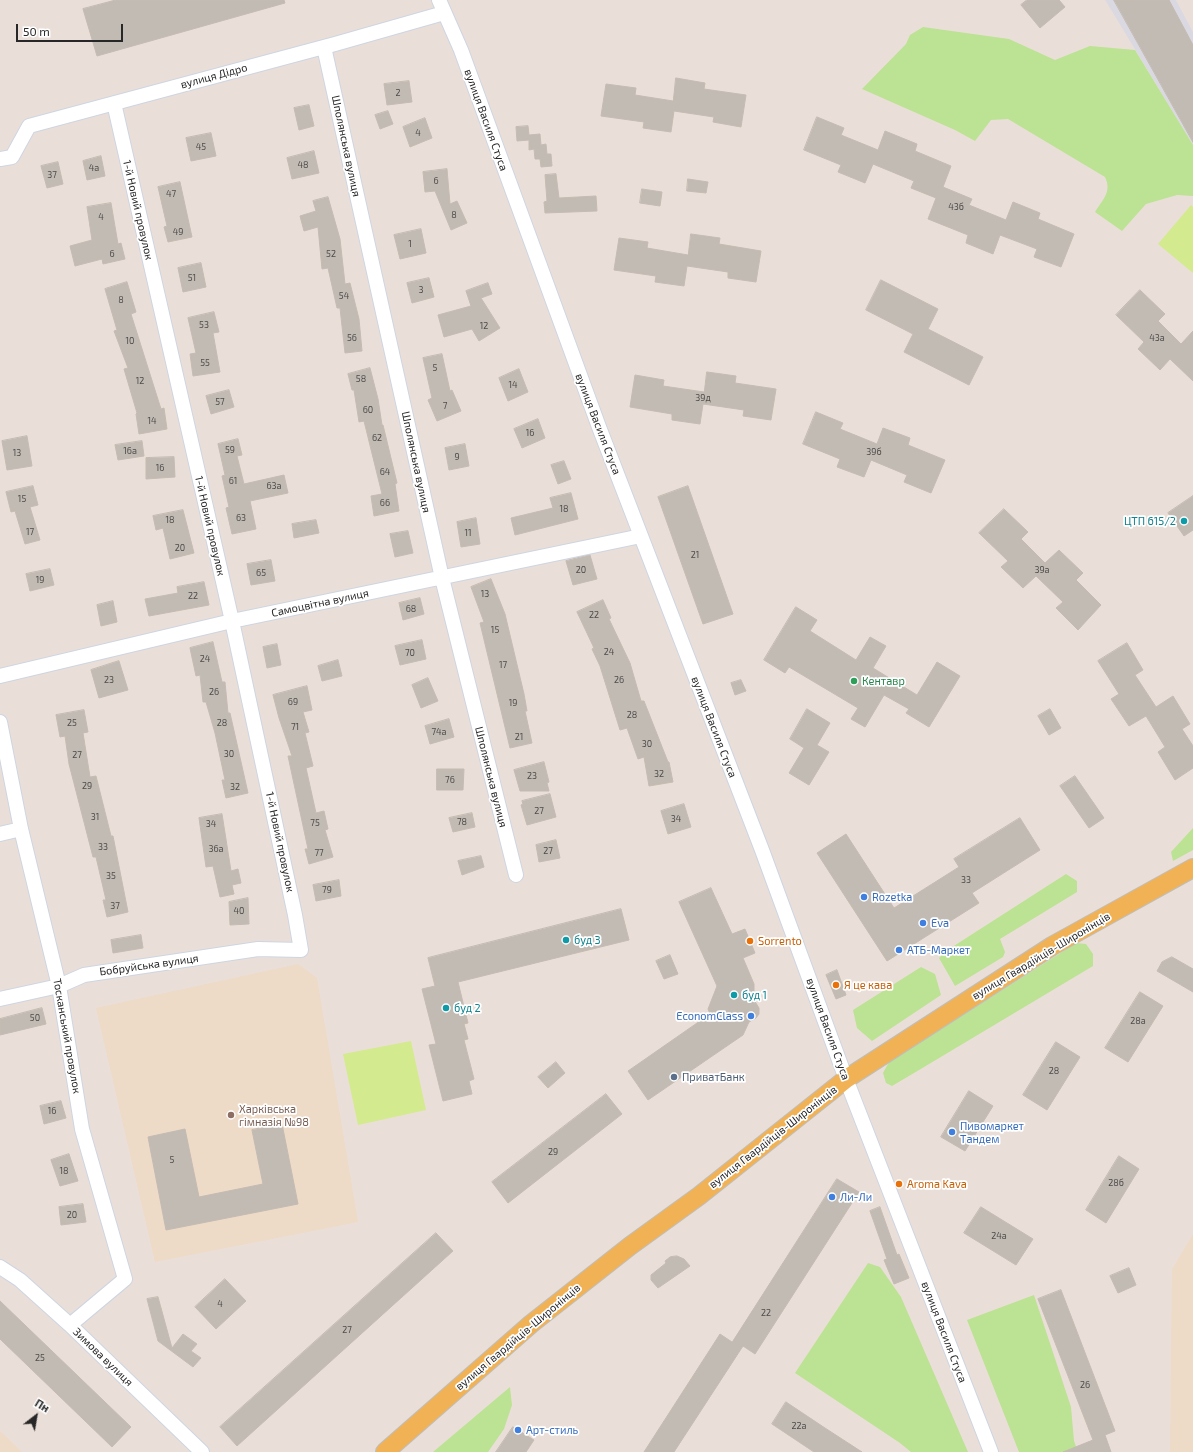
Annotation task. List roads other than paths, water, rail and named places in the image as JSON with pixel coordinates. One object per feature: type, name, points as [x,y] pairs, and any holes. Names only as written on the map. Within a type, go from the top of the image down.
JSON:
[{"type":"main road","name":"вулиця Гвардійців-Широнінців","points":[[385,1452],[531,1324],[630,1246],[699,1196],[846,1079],[1052,946],[1193,868]]},
{"type":"street","name":"вулиця Дідро","points":[[0,159],[12,157],[29,126],[324,47],[441,6]]},
{"type":"street","name":"вулиця Василя Стуса","points":[[441,6],[461,50],[524,226],[762,850],[846,1079],[991,1452]]},
{"type":"street","name":"Шполянська вулиця","points":[[324,47],[442,578],[516,875]]},
{"type":"street","name":"1-й Новий провулок","points":[[114,103],[232,621],[295,915],[301,950]]},
{"type":"street","name":"Самоцвітна вулиця","points":[[0,676],[232,621],[641,536]]},
{"type":"street","name":"Тосканський провулок","points":[[0,722],[21,829],[59,986],[82,1129],[125,1279],[70,1325]]},
{"type":"street","points":[[0,834],[21,829]]},
{"type":"street","name":"Бобруйська вулиця","points":[[0,999],[59,986],[84,975],[100,972],[258,949],[301,950]]},
{"type":"street","name":"Зимова вулиця","points":[[0,1267],[20,1280],[70,1325],[202,1452]]},
{"type":"place","name":"ЦТП 615/2","points":[[1184,521]]},
{"type":"place","name":"Кентавр","points":[[854,681]]},
{"type":"place","name":"Rozetka","points":[[864,897]]},
{"type":"place","name":"Eva","points":[[923,923]]},
{"type":"place","name":"буд 3","points":[[566,940]]},
{"type":"place","name":"Sorrento","points":[[750,941]]},
{"type":"place","name":"АТБ-Маркет","points":[[899,950]]},
{"type":"place","name":"Я це кава","points":[[836,985]]},
{"type":"place","name":"буд 1","points":[[734,995]]},
{"type":"place","name":"буд 2","points":[[446,1008]]},
{"type":"place","name":"EconomClass","points":[[751,1016]]},
{"type":"place","name":"ПриватБанк","points":[[674,1077]]},
{"type":"place","name":"Харківська гімназія №98","points":[[231,1115]]},
{"type":"place","name":"Пивомаркет Тандем","points":[[952,1132]]},
{"type":"place","name":"Aroma Kava","points":[[899,1184]]},
{"type":"place","name":"Ли-Ли","points":[[832,1197]]},
{"type":"place","name":"Арт-стиль","points":[[518,1430]]}]
